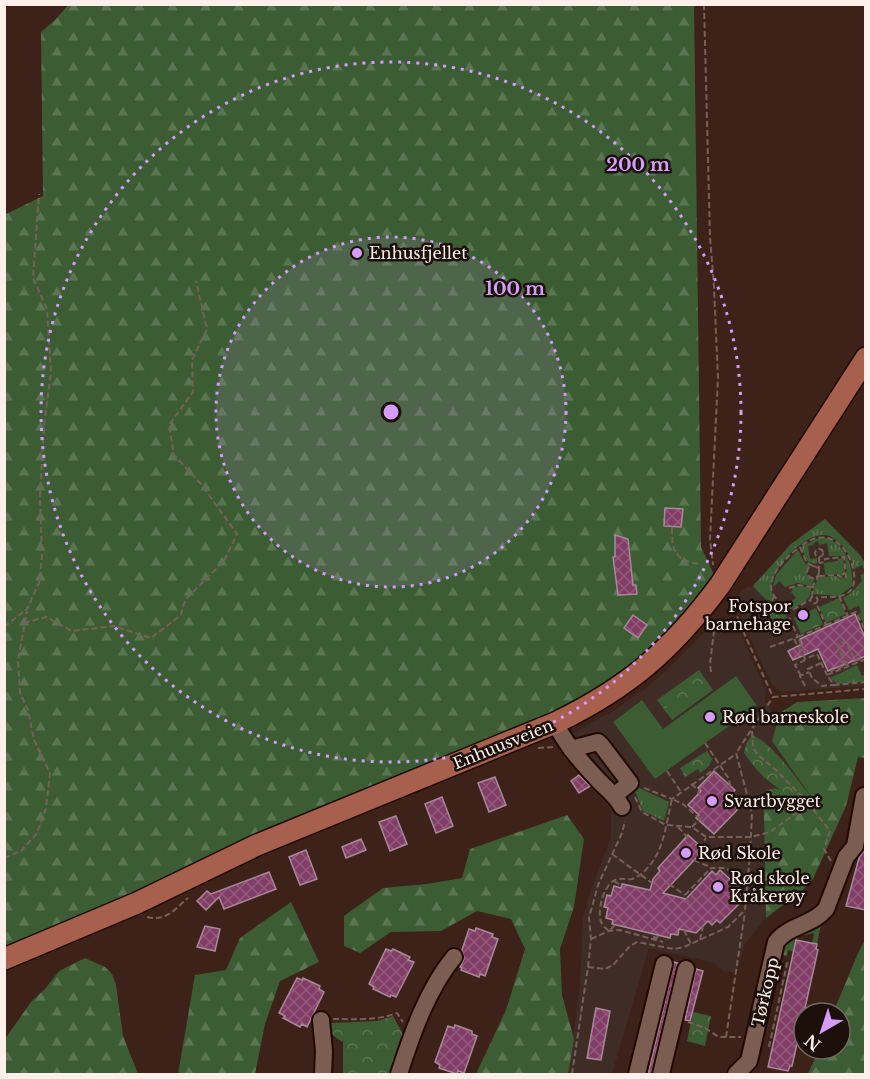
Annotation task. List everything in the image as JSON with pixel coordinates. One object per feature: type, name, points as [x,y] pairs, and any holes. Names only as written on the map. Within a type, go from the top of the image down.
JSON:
[{"type":"main road","name":"Enhuusveien","points":[[4,959],[140,909],[257,845],[555,723],[623,685],[656,659],[687,627],[720,585],[866,358]]},
{"type":"street","points":[[555,723],[571,749],[619,801],[630,783],[598,742],[571,749]]},
{"type":"street","name":"Tørkopp","points":[[736,1074],[749,1061],[762,1042],[776,942],[789,930],[821,916],[826,909],[846,857],[855,846],[864,796]]},
{"type":"street","points":[[399,1074],[412,1035],[443,971],[454,957]]},
{"type":"street","points":[[637,1074],[664,964]]},
{"type":"street","points":[[661,1074],[686,969]]},
{"type":"street","points":[[321,1020],[324,1051],[323,1074]]},
{"type":"path","points":[[704,4],[710,237],[718,378],[710,539],[713,565]]},
{"type":"path","points":[[4,858],[21,851],[37,833],[46,808],[50,773],[34,740],[28,710],[20,693],[18,660],[27,609],[39,583],[42,558],[40,497],[44,426],[51,372],[47,309],[33,278],[39,194]]},
{"type":"path","points":[[24,624],[46,617],[72,630],[114,626],[151,638],[181,615],[185,600],[224,561],[237,534],[201,484],[174,455],[169,425],[193,392],[192,360],[207,329],[196,281]]},
{"type":"path","points":[[672,528],[673,546],[678,557],[686,562],[699,564]]},
{"type":"path","points":[[812,597],[839,596],[848,592],[854,581],[847,554],[836,542],[826,536],[814,538],[800,547],[778,569],[772,579],[771,591],[787,613],[816,683],[822,686],[866,682]]},
{"type":"path","points":[[800,547],[807,562],[818,569],[818,577]]},
{"type":"path","points":[[787,613],[812,597],[812,587],[818,577],[819,557]]},
{"type":"path","points":[[813,566],[808,568],[807,574],[811,578],[839,575],[846,577],[844,557],[825,559],[819,563]]},
{"type":"path","points":[[789,588],[798,585],[812,587]]},
{"type":"path","points":[[729,596],[739,621]]},
{"type":"path","points":[[775,596],[767,608],[772,611],[779,601]]},
{"type":"path","points":[[839,596],[848,616]]},
{"type":"path","points":[[817,598],[816,603],[826,625]]},
{"type":"path","points":[[810,600],[816,603]]},
{"type":"path","points":[[4,627],[27,609]]},
{"type":"path","points":[[770,647],[856,612],[866,632]]},
{"type":"path","points":[[711,672],[715,623]]},
{"type":"path","points":[[743,631],[773,698]]},
{"type":"path","points":[[796,638],[805,653]]},
{"type":"path","points":[[839,644],[846,641],[855,661],[866,658]]},
{"type":"path","points":[[839,644],[849,666]]},
{"type":"path","points":[[832,673],[831,671],[846,665],[837,645],[839,644]]},
{"type":"path","points":[[805,686],[795,665],[817,654],[834,685]]},
{"type":"path","points":[[827,675],[866,658]]},
{"type":"path","points":[[801,676],[821,663]]},
{"type":"path","points":[[609,931],[602,925],[600,915],[606,889],[621,878],[631,879],[641,874],[652,864],[660,851],[672,798],[736,753],[773,698],[866,689]]},
{"type":"path","points":[[752,728],[753,747],[757,754],[809,804],[830,831],[824,849],[827,856],[842,868]]},
{"type":"path","points":[[705,743],[720,764],[730,784],[726,790]]},
{"type":"path","points":[[726,1037],[747,900],[751,837],[750,805],[736,753]]},
{"type":"path","points":[[667,771],[681,792]]},
{"type":"path","points":[[630,783],[642,812],[666,825],[692,827],[706,837],[751,837],[770,832],[809,804]]},
{"type":"path","points":[[630,783],[683,804],[701,818],[692,827]]},
{"type":"path","points":[[691,784],[699,790],[698,794]]},
{"type":"path","points":[[572,1074],[588,967],[591,939],[589,918],[598,885],[625,821],[619,801]]},
{"type":"path","points":[[678,826],[688,838]]},
{"type":"path","points":[[699,848],[706,837]]},
{"type":"path","points":[[612,854],[652,883]]},
{"type":"path","points":[[694,860],[711,868],[726,868],[748,887]]},
{"type":"path","points":[[715,867],[718,873]]},
{"type":"path","points":[[685,895],[704,878],[711,868]]},
{"type":"path","points":[[614,881],[622,886]]},
{"type":"path","points":[[669,884],[685,895],[687,902]]},
{"type":"path","points":[[598,885],[606,889]]},
{"type":"path","points":[[742,897],[747,900]]},
{"type":"path","points":[[588,967],[605,969],[613,965],[630,946],[637,942],[674,949],[691,944],[728,927],[745,910]]},
{"type":"path","points":[[609,931],[615,925]]},
{"type":"path","points":[[700,940],[703,926]]},
{"type":"path","points":[[591,939],[609,931],[620,930],[663,942]]},
{"type":"path","points":[[684,930],[691,944]]},
{"type":"path","points":[[642,937],[643,932]]},
{"type":"path","points":[[653,940],[654,937],[659,939],[657,936]]},
{"type":"path","points":[[674,1018],[705,1028],[719,1037],[762,1042],[788,959]]},
{"type":"path","points":[[321,1020],[371,1019],[387,1017],[397,1012],[412,1035]]},
{"type":"shaded area","name":"Fotspor barnehage","points":[[825,519],[865,563],[865,686],[781,692],[771,684],[733,599],[748,586],[750,588],[791,544]]},
{"type":"shaded area","name":"Rød Skole","points":[[709,628],[724,634],[740,633],[766,690],[765,700],[779,723],[810,795],[766,850],[766,918],[745,944],[737,972],[725,972],[714,963],[649,948],[612,1074],[568,1074],[580,984],[583,918],[588,898],[611,837],[611,813],[605,799],[584,770],[571,734],[618,708],[651,684]]},
{"type":"green space","points":[[69,4],[694,5],[701,547],[716,579],[684,626],[600,697],[5,948],[4,215],[43,196],[41,32]]},
{"type":"green space","points":[[825,519],[860,555],[865,563],[865,572],[862,565],[854,569],[848,553],[835,539],[827,535],[815,536],[786,557],[773,578],[774,597],[770,604],[753,586],[791,544]]},
{"type":"green space","points":[[820,537],[828,539],[841,548],[846,555],[852,570],[852,586],[839,596],[814,594],[813,587],[820,577],[838,576],[839,579],[847,577],[845,556],[829,556],[827,543],[819,545],[818,541],[808,546],[810,559],[817,558],[817,564],[808,562],[801,547]]},
{"type":"green space","points":[[798,550],[805,563],[809,565],[807,575],[809,578],[815,578],[811,586],[798,583],[785,587],[780,581],[773,587],[776,575]]},
{"type":"green space","points":[[843,558],[845,575],[825,575],[824,563]]},
{"type":"green space","points":[[865,573],[865,627],[859,614],[861,612],[859,606],[849,610],[843,598],[862,581],[860,575]]},
{"type":"green space","points":[[799,586],[811,588],[811,593],[807,600],[789,610],[786,605],[796,598],[791,588]]},
{"type":"green space","points":[[839,598],[846,614],[826,623],[819,607]]},
{"type":"green space","points":[[781,607],[792,626],[780,633],[769,614]]},
{"type":"green space","points":[[816,608],[823,624],[801,634],[794,618]]},
{"type":"green space","points":[[857,665],[862,676],[865,674],[865,681],[838,684],[830,678]]},
{"type":"green space","points":[[699,670],[713,690],[672,720],[657,700]]},
{"type":"green space","points":[[736,676],[757,706],[655,779],[613,722],[642,700],[663,729]]},
{"type":"green space","points":[[673,692],[684,706],[673,715],[662,700]]},
{"type":"green space","points":[[865,698],[865,758],[858,757],[846,806],[813,879],[803,890],[766,918],[763,793],[773,789],[783,790],[800,803],[810,795],[772,741],[780,713],[797,702]]},
{"type":"green space","points":[[752,735],[760,739],[783,761],[810,795],[808,801],[799,803],[767,780],[756,769],[744,753],[746,744]]},
{"type":"green space","points":[[707,751],[712,759],[709,766],[700,773],[698,769],[685,777],[680,768]]},
{"type":"green space","points":[[637,787],[669,802],[664,821],[643,811],[634,789]]},
{"type":"green space","points":[[567,815],[584,839],[574,907],[560,949],[562,995],[574,1039],[568,1074],[476,1074],[506,1010],[525,949],[511,919],[477,911],[441,931],[391,932],[360,953],[344,946],[344,916],[383,888],[462,878],[470,849]]},
{"type":"green space","points":[[291,902],[319,962],[280,981],[265,1024],[255,1074],[178,1074],[195,975],[226,970],[240,938]]},
{"type":"green space","points":[[822,920],[817,944],[812,943],[814,933],[800,936],[796,940],[794,952],[788,950],[787,956],[779,954],[781,946]]},
{"type":"green space","points":[[865,940],[865,1074],[808,1074],[814,1061],[852,1061],[852,1001],[838,1001]]},
{"type":"green space","points":[[85,958],[105,967],[112,974],[116,985],[123,1036],[138,1074],[5,1074],[5,1039],[31,1002],[59,971]]},
{"type":"green space","points":[[693,1012],[711,1016],[705,1046],[687,1041]]},
{"type":"green space","points":[[393,1016],[404,1036],[392,1074],[343,1074],[343,1042],[333,1035],[331,1023],[377,1021]]},
{"type":"building","points":[[665,508],[683,509],[681,527],[664,526]]},
{"type":"building","points":[[615,535],[628,539],[633,585],[636,585],[637,594],[618,595],[613,557],[615,557]]},
{"type":"building","points":[[855,614],[866,640],[866,656],[828,671],[818,649],[793,660],[788,651],[802,644],[800,639]]},
{"type":"building","points":[[633,615],[647,625],[638,638],[624,628]]},
{"type":"building","name":"Svartbygget","points":[[714,771],[735,790],[729,798],[739,808],[714,834],[696,818],[699,815],[688,805],[701,791],[698,788]]},
{"type":"building","points":[[579,775],[590,786],[579,793],[571,781]]},
{"type":"building","points":[[495,777],[506,805],[489,812],[478,783]]},
{"type":"building","points":[[442,797],[453,826],[436,833],[425,804]]},
{"type":"building","points":[[396,816],[407,844],[390,851],[379,822]]},
{"type":"building","name":"Rød skole Kråkerøy","points":[[688,835],[698,844],[696,845],[701,853],[663,893],[686,899],[712,871],[716,875],[720,870],[744,892],[739,897],[742,901],[720,923],[717,920],[712,925],[708,921],[696,933],[679,929],[678,935],[671,934],[670,938],[612,924],[613,920],[606,918],[608,908],[604,907],[607,895],[611,896],[614,886],[621,888],[622,884],[650,890],[653,879],[660,871],[658,868]]},
{"type":"building","points":[[361,839],[366,850],[346,858],[342,847]]},
{"type":"building","points":[[866,847],[866,910],[846,906],[859,858]]},
{"type":"building","points":[[306,850],[317,879],[300,885],[289,857]]},
{"type":"building","points":[[269,872],[276,889],[224,909],[219,897],[206,910],[197,901],[207,891],[211,894]]},
{"type":"building","points":[[205,926],[220,929],[215,951],[197,947]]},
{"type":"building","points":[[476,928],[493,934],[492,937],[498,939],[485,976],[480,974],[479,977],[461,970],[460,967],[464,959],[462,950],[469,929],[475,931]]},
{"type":"building","points":[[796,940],[817,944],[816,949],[818,950],[807,1001],[792,1001],[792,1066],[788,1071],[768,1067]]},
{"type":"building","points":[[386,949],[391,951],[393,949],[410,957],[408,960],[414,962],[396,997],[391,995],[390,997],[373,989],[374,987],[369,984]]},
{"type":"building","points":[[674,962],[678,963],[651,1074],[648,1074]]},
{"type":"building","points":[[696,969],[703,971],[690,1021],[685,1020]]},
{"type":"building","points":[[297,978],[302,980],[303,978],[320,986],[319,989],[324,992],[307,1027],[302,1024],[300,1027],[283,1018],[285,1016],[279,1013]]},
{"type":"building","points":[[596,1008],[610,1011],[601,1060],[587,1058]]},
{"type":"building","points":[[455,1025],[472,1031],[472,1034],[477,1036],[464,1073],[458,1071],[457,1074],[439,1068],[440,1065],[435,1062],[448,1026],[454,1028]]},
{"type":"place","name":"Enhusfjellet","points":[[357,253]]},
{"type":"place","name":"Fotspor barnehage","points":[[803,615]]},
{"type":"place","name":"Rød barneskole","points":[[710,717]]},
{"type":"place","name":"Svartbygget","points":[[712,801]]},
{"type":"place","name":"Rød Skole","points":[[686,853]]},
{"type":"place","name":"Rød skole Kråkerøy","points":[[718,887]]}]
